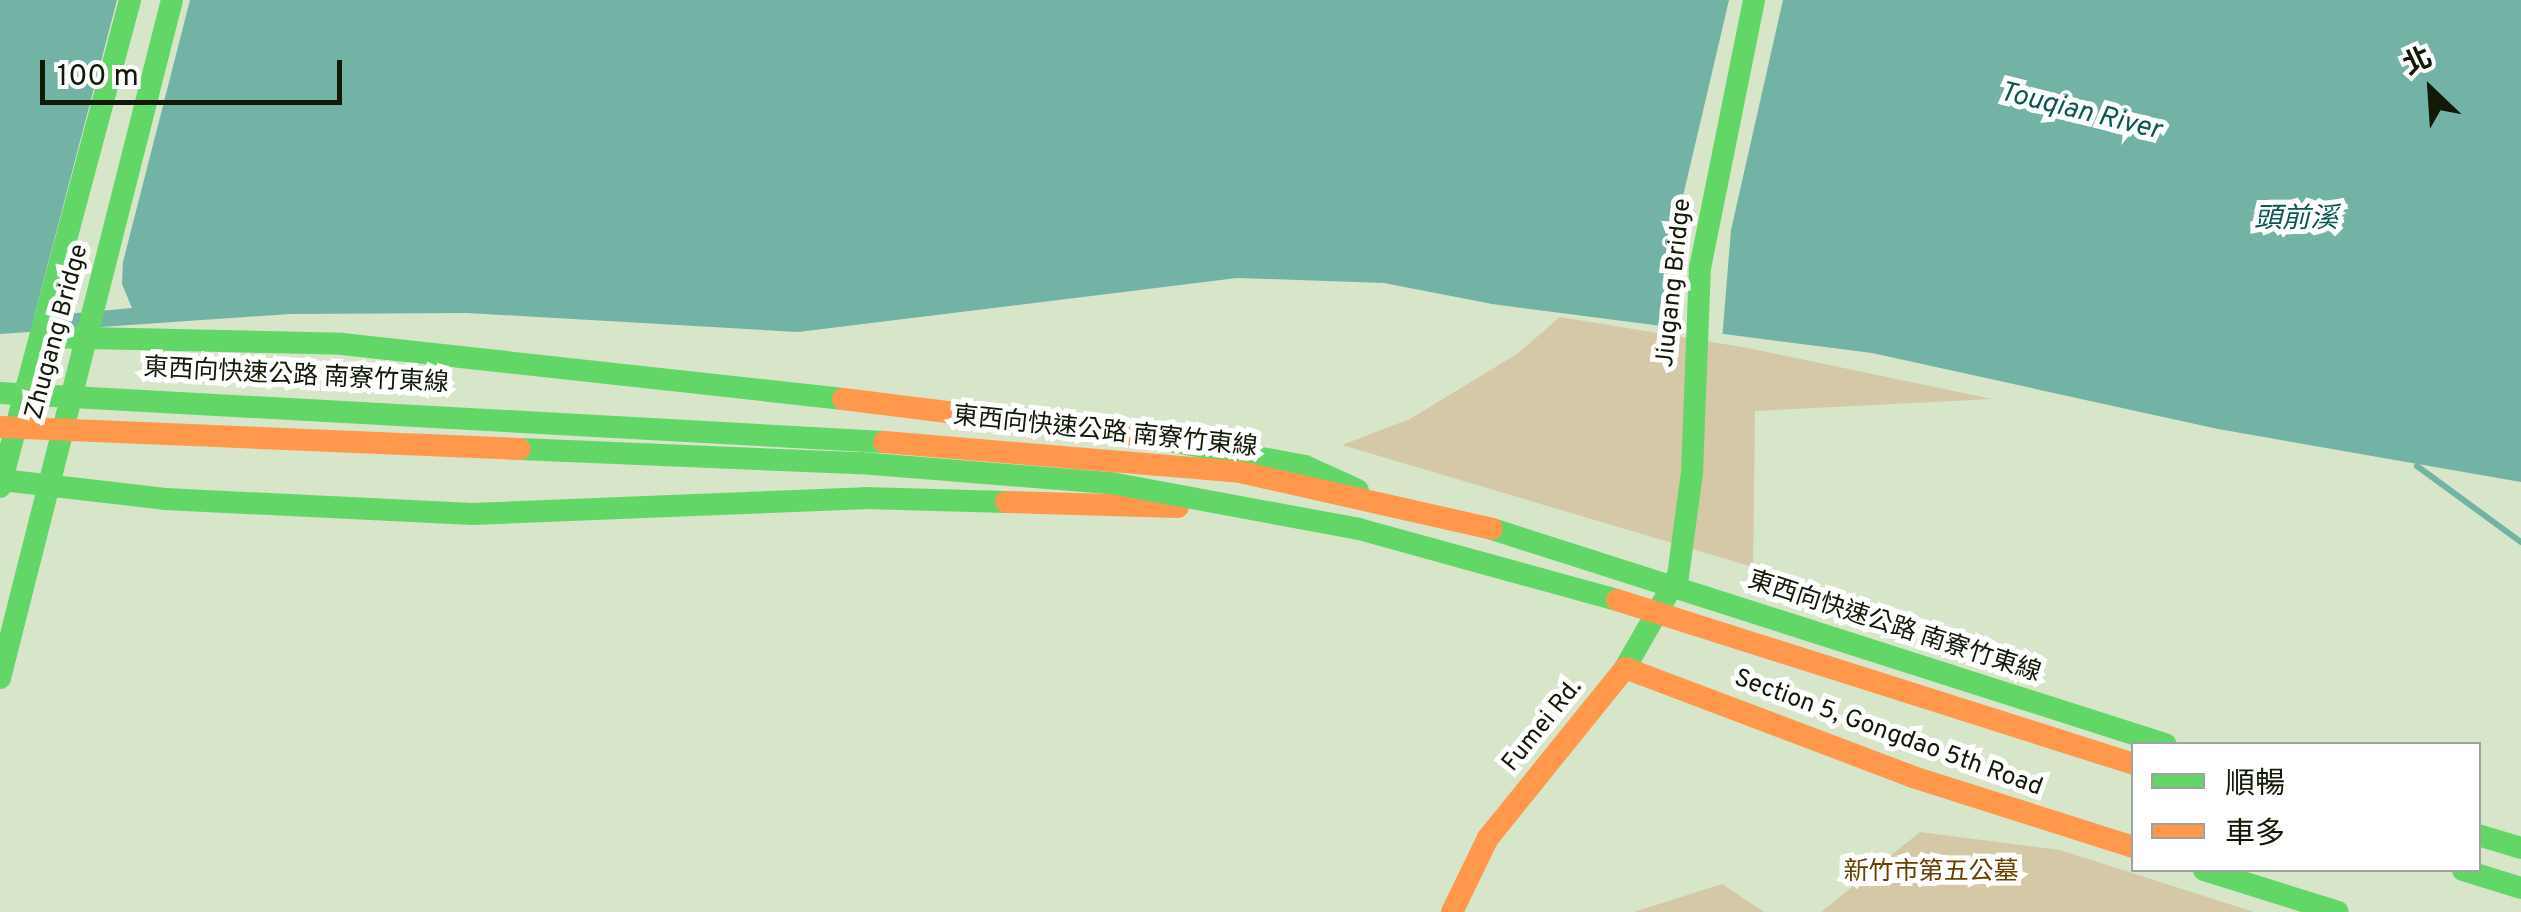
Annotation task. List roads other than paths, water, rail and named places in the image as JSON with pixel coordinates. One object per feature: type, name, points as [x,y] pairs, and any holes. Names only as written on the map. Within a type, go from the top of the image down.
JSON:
[{"type":"main road","name":"Zhugang Bridge","points":[[1,483],[130,0]]},
{"type":"main road","name":"Zhugang Bridge","points":[[0,678],[43,488],[172,0]]},
{"type":"main road","name":"Jiugang Bridge","points":[[1678,576],[1692,473],[1700,268],[1754,0]]},
{"type":"main road","points":[[42,337],[342,344],[831,396],[1203,444],[1305,466],[1369,495]]},
{"type":"main road","name":"東西向快速公路 南寮竹東線","points":[[0,393],[195,399],[1039,451],[1240,472],[1369,495],[2160,742]]},
{"type":"main road","name":"東西向快速公路 南寮竹東線","points":[[0,427],[860,463],[1111,483],[1358,529],[1565,584],[2131,763]]},
{"type":"main road","points":[[1,483],[472,514],[644,502],[1046,499],[1358,529]]},
{"type":"main road","name":"Fumei Rd.","points":[[1452,912],[1488,838],[1625,668],[1678,576]]},
{"type":"main road","name":"Section 5, Gongdao 5th Road","points":[[1625,668],[1914,777],[2131,846]]},
{"type":"main road","points":[[2481,836],[2521,848]]},
{"type":"main road","points":[[2210,872],[2338,912]]},
{"type":"main road","points":[[2469,872],[2521,888]]},
{"type":"water","name":"頭前溪","points":[[0,0],[2521,0],[2521,482],[2218,429],[1872,353],[1492,304],[1384,283],[1237,278],[798,332],[467,313],[290,314],[0,334]]},
{"type":"waterway","points":[[2417,466],[2521,542]]},
{"type":"water label","name":"Touqian River","points":[[2080,112]]},
{"type":"park label","name":"新竹市第五公墓","points":[[1931,873]]}]
